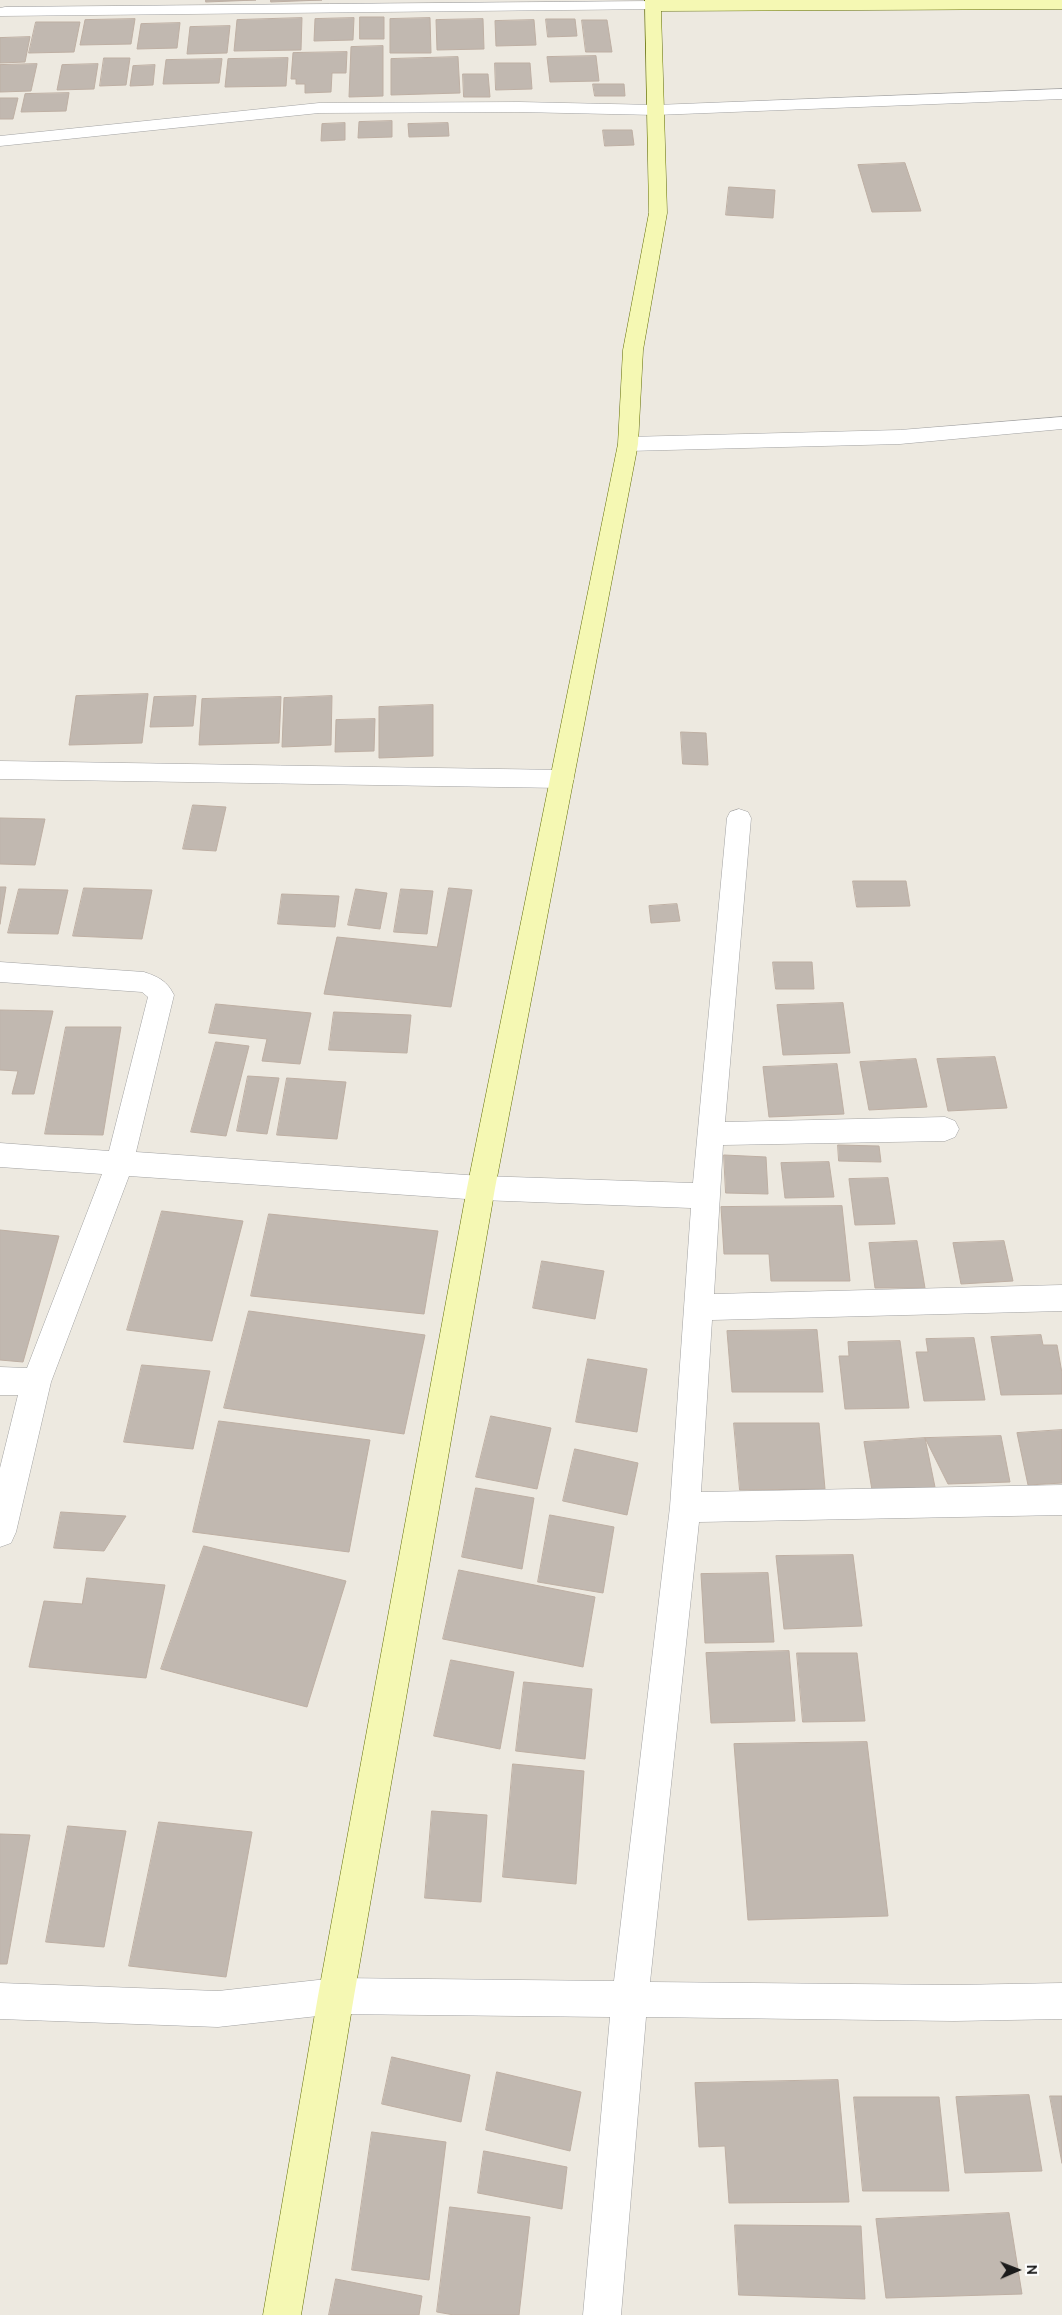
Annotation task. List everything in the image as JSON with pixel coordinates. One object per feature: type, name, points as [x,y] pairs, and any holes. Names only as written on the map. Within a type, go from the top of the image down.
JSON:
[{"type":"street","points":[[282,2315],[336,1996],[481,1188],[628,444],[634,350],[658,213],[654,3]]},
{"type":"street","points":[[4,13],[654,3],[1062,4]]},
{"type":"street","points":[[0,141],[319,108],[518,107],[656,110],[1062,94]]},
{"type":"street","points":[[628,444],[792,441],[1006,430],[1062,423]]},
{"type":"street","points":[[0,770],[562,779]]},
{"type":"street","points":[[602,2315],[630,1998],[685,1508],[710,1134],[739,818]]},
{"type":"street","points":[[0,972],[144,982],[154,986],[161,995],[120,1162],[36,1382],[0,1532]]},
{"type":"street","points":[[710,1134],[945,1129]]},
{"type":"street","points":[[0,1155],[481,1188],[706,1196]]},
{"type":"street","points":[[698,1307],[1062,1298]]},
{"type":"street","points":[[0,1381],[36,1382]]},
{"type":"street","points":[[685,1508],[1062,1500]]},
{"type":"street","points":[[0,2001],[218,2009],[336,1996],[630,1998],[954,2004],[1062,2001]]},
{"type":"building","points":[[206,0],[256,0],[206,2]]},
{"type":"building","points":[[271,0],[322,0],[271,2]]},
{"type":"building","points":[[360,17],[384,17],[384,39],[360,39]]},
{"type":"building","points":[[302,18],[301,50],[234,51],[237,20]]},
{"type":"building","points":[[354,18],[353,40],[314,41],[315,19]]},
{"type":"building","points":[[430,18],[431,53],[390,53],[390,19]]},
{"type":"building","points":[[135,19],[131,44],[80,45],[85,20]]},
{"type":"building","points":[[483,19],[484,49],[437,50],[436,20]]},
{"type":"building","points":[[546,19],[575,19],[577,36],[548,37]]},
{"type":"building","points":[[534,20],[536,45],[496,46],[495,21]]},
{"type":"building","points":[[582,20],[607,20],[612,52],[586,52]]},
{"type":"building","points":[[36,22],[80,22],[74,52],[29,53]]},
{"type":"building","points":[[180,23],[177,48],[137,49],[141,24]]},
{"type":"building","points":[[230,26],[227,53],[187,54],[190,27]]},
{"type":"building","points":[[30,37],[25,62],[0,63],[0,38]]},
{"type":"building","points":[[383,46],[383,96],[349,97],[351,47]]},
{"type":"building","points":[[347,52],[346,73],[332,73],[331,92],[305,93],[305,84],[296,84],[296,79],[291,79],[293,53]]},
{"type":"building","points":[[596,56],[599,81],[550,82],[547,57]]},
{"type":"building","points":[[458,57],[460,93],[391,95],[391,59]]},
{"type":"building","points":[[104,58],[130,58],[126,85],[100,86]]},
{"type":"building","points":[[288,58],[286,86],[225,87],[228,59]]},
{"type":"building","points":[[222,59],[219,83],[163,84],[166,60]]},
{"type":"building","points":[[495,63],[530,63],[532,89],[496,90]]},
{"type":"building","points":[[37,64],[31,91],[0,92],[0,65]]},
{"type":"building","points":[[98,64],[94,89],[57,90],[62,65]]},
{"type":"building","points":[[155,65],[153,85],[130,86],[133,66]]},
{"type":"building","points":[[463,74],[488,74],[490,97],[464,97]]},
{"type":"building","points":[[593,84],[624,84],[625,96],[595,96]]},
{"type":"building","points":[[69,93],[66,111],[21,112],[25,94]]},
{"type":"building","points":[[0,98],[18,98],[13,119],[0,119]]},
{"type":"building","points":[[392,121],[392,137],[358,138],[359,122]]},
{"type":"building","points":[[345,123],[345,140],[321,141],[322,124]]},
{"type":"building","points":[[448,123],[449,136],[409,137],[408,124]]},
{"type":"building","points":[[603,130],[632,130],[634,145],[605,146]]},
{"type":"building","points":[[905,163],[921,211],[872,212],[858,165]]},
{"type":"building","points":[[729,187],[775,190],[773,218],[726,215]]},
{"type":"building","points":[[148,694],[142,743],[69,745],[76,696]]},
{"type":"building","points":[[196,696],[193,726],[150,727],[154,697]]},
{"type":"building","points":[[332,696],[331,745],[282,747],[284,698]]},
{"type":"building","points":[[281,697],[279,743],[199,745],[202,699]]},
{"type":"building","points":[[433,705],[433,756],[379,758],[379,707]]},
{"type":"building","points":[[375,719],[374,751],[335,752],[336,720]]},
{"type":"building","points":[[681,732],[706,733],[708,765],[683,764]]},
{"type":"building","points":[[193,805],[226,807],[216,851],[183,849]]},
{"type":"building","points":[[0,818],[45,819],[35,865],[0,864]]},
{"type":"building","points":[[853,881],[906,881],[910,906],[857,907]]},
{"type":"building","points":[[0,887],[6,887],[0,924]]},
{"type":"building","points":[[84,888],[152,890],[142,939],[73,936]]},
{"type":"building","points":[[449,888],[472,890],[451,1007],[324,994],[337,937],[437,947]]},
{"type":"building","points":[[19,889],[68,890],[58,934],[8,933]]},
{"type":"building","points":[[356,889],[387,893],[380,929],[348,925]]},
{"type":"building","points":[[401,889],[433,891],[427,934],[394,932]]},
{"type":"building","points":[[282,894],[339,896],[335,927],[278,924]]},
{"type":"building","points":[[677,904],[680,921],[651,923],[649,906]]},
{"type":"building","points":[[773,962],[812,962],[814,989],[776,989]]},
{"type":"building","points":[[843,1003],[850,1053],[783,1055],[777,1005]]},
{"type":"building","points":[[216,1004],[311,1013],[300,1064],[262,1061],[267,1039],[209,1033]]},
{"type":"building","points":[[0,1010],[53,1011],[34,1094],[12,1094],[18,1071],[0,1070]]},
{"type":"building","points":[[334,1012],[411,1015],[407,1053],[329,1050]]},
{"type":"building","points":[[66,1027],[121,1027],[103,1135],[45,1134]]},
{"type":"building","points":[[216,1042],[249,1046],[226,1136],[191,1132]]},
{"type":"building","points":[[995,1057],[1007,1108],[948,1111],[937,1059]]},
{"type":"building","points":[[916,1059],[927,1107],[869,1110],[860,1062]]},
{"type":"building","points":[[837,1064],[844,1114],[769,1117],[763,1067]]},
{"type":"building","points":[[248,1076],[279,1078],[267,1134],[237,1131]]},
{"type":"building","points":[[287,1078],[346,1082],[337,1139],[277,1135]]},
{"type":"building","points":[[838,1145],[879,1146],[881,1162],[839,1161]]},
{"type":"building","points":[[724,1155],[766,1157],[768,1194],[726,1193]]},
{"type":"building","points":[[829,1162],[834,1197],[785,1198],[781,1163]]},
{"type":"building","points":[[888,1178],[895,1224],[855,1225],[849,1179]]},
{"type":"building","points":[[842,1206],[850,1281],[771,1281],[769,1254],[724,1254],[721,1207]]},
{"type":"building","points":[[162,1211],[243,1221],[212,1341],[127,1330]]},
{"type":"building","points":[[269,1214],[438,1231],[424,1314],[251,1296]]},
{"type":"building","points":[[0,1230],[59,1236],[23,1362],[0,1360]]},
{"type":"building","points":[[917,1241],[925,1288],[875,1288],[869,1243]]},
{"type":"building","points":[[1004,1241],[1013,1281],[961,1284],[953,1243]]},
{"type":"building","points":[[542,1261],[604,1271],[595,1319],[533,1308]]},
{"type":"building","points":[[249,1311],[425,1335],[404,1434],[224,1408]]},
{"type":"building","points":[[817,1330],[823,1392],[732,1392],[727,1331]]},
{"type":"building","points":[[1041,1335],[1043,1345],[1057,1345],[1062,1373],[1062,1394],[1001,1395],[991,1337]]},
{"type":"building","points":[[974,1338],[985,1400],[924,1401],[916,1352],[928,1352],[926,1339]]},
{"type":"building","points":[[900,1341],[909,1408],[845,1409],[839,1356],[849,1356],[848,1342]]},
{"type":"building","points":[[588,1359],[647,1369],[637,1432],[576,1422]]},
{"type":"building","points":[[142,1365],[210,1371],[193,1449],[124,1442]]},
{"type":"building","points":[[491,1416],[551,1428],[537,1489],[476,1477]]},
{"type":"building","points":[[219,1421],[370,1440],[349,1552],[193,1532]]},
{"type":"building","points":[[734,1423],[819,1423],[825,1489],[740,1490]]},
{"type":"building","points":[[1062,1430],[1062,1483],[1028,1485],[1017,1433]]},
{"type":"building","points":[[1001,1436],[1010,1482],[948,1484],[925,1438]]},
{"type":"building","points":[[925,1438],[935,1487],[872,1490],[864,1442]]},
{"type":"building","points":[[575,1449],[638,1463],[627,1515],[563,1501]]},
{"type":"building","points":[[476,1488],[534,1498],[522,1569],[462,1557]]},
{"type":"building","points":[[61,1512],[126,1516],[104,1551],[54,1548]]},
{"type":"building","points":[[550,1515],[614,1527],[603,1593],[538,1582]]},
{"type":"building","points":[[204,1546],[346,1581],[307,1707],[161,1669]]},
{"type":"building","points":[[853,1555],[862,1626],[784,1629],[776,1556]]},
{"type":"building","points":[[459,1570],[595,1597],[583,1667],[443,1639]]},
{"type":"building","points":[[768,1573],[774,1642],[705,1643],[701,1574]]},
{"type":"building","points":[[87,1578],[165,1585],[146,1678],[29,1667],[44,1601],[82,1604]]},
{"type":"building","points":[[789,1651],[795,1721],[711,1723],[706,1653]]},
{"type":"building","points":[[797,1653],[857,1653],[865,1721],[803,1722]]},
{"type":"building","points":[[451,1660],[514,1672],[500,1749],[434,1736]]},
{"type":"building","points":[[524,1682],[592,1689],[585,1759],[516,1751]]},
{"type":"building","points":[[867,1742],[888,1916],[748,1920],[734,1744]]},
{"type":"building","points":[[513,1764],[584,1771],[576,1884],[503,1877]]},
{"type":"building","points":[[432,1811],[487,1815],[481,1902],[425,1898]]},
{"type":"building","points":[[159,1822],[252,1832],[226,1977],[129,1966]]},
{"type":"building","points":[[68,1826],[126,1831],[104,1947],[46,1942]]},
{"type":"building","points":[[0,1834],[30,1835],[7,1964],[0,1964]]},
{"type":"building","points":[[392,2057],[470,2075],[461,2122],[382,2104]]},
{"type":"building","points":[[497,2072],[581,2092],[570,2151],[486,2130]]},
{"type":"building","points":[[838,2080],[849,2202],[729,2203],[725,2146],[699,2147],[695,2083]]},
{"type":"building","points":[[1029,2095],[1042,2171],[965,2173],[956,2097]]},
{"type":"building","points":[[1050,2096],[1062,2096],[1062,2163]]},
{"type":"building","points":[[854,2097],[939,2097],[949,2191],[863,2191]]},
{"type":"building","points":[[372,2132],[446,2142],[429,2280],[352,2270]]},
{"type":"building","points":[[484,2151],[567,2167],[562,2209],[478,2193]]},
{"type":"building","points":[[450,2207],[530,2217],[519,2315],[454,2315],[437,2312]]},
{"type":"building","points":[[1009,2213],[1022,2294],[886,2298],[876,2219]]},
{"type":"building","points":[[735,2225],[861,2226],[865,2299],[739,2295]]},
{"type":"building","points":[[336,2279],[422,2296],[419,2315],[329,2315]]}]
